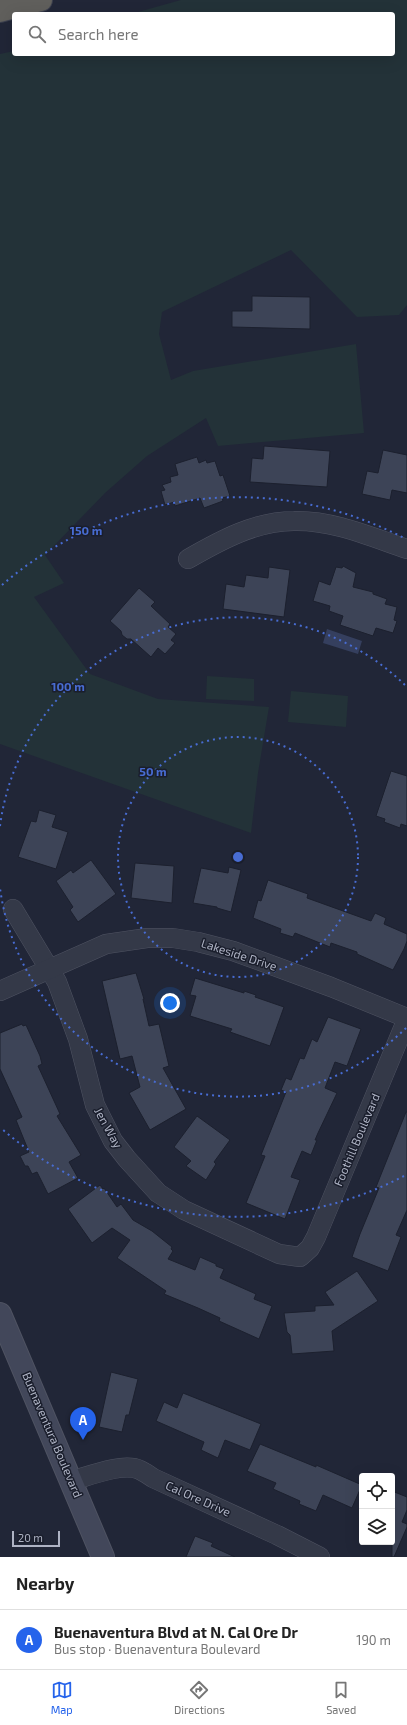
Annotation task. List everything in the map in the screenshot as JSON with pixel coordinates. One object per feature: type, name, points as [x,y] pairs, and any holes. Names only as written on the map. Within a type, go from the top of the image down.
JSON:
[{"type":"highway","points":[[0,11],[40,0]]},
{"type":"main road","name":"Buenaventura Boulevard","points":[[0,1314],[103,1557]]},
{"type":"street","points":[[188,558],[214,544],[250,528],[295,521],[349,530],[407,549]]},
{"type":"street","name":"Jen Way","points":[[13,909],[50,968],[57,982],[78,1039],[95,1105],[113,1141],[137,1171],[158,1193],[184,1210],[279,1254],[300,1257]]},
{"type":"street","name":"Lakeside Drive","points":[[0,991],[106,944],[125,940],[147,938],[173,938],[198,942],[233,951],[331,987],[407,1019]]},
{"type":"street","name":"Foothill Boulevard","points":[[300,1257],[310,1248],[316,1237],[407,1019]]},
{"type":"street","name":"Cal Ore Drive","points":[[72,1481],[110,1470],[130,1468],[139,1469],[153,1478],[277,1535],[320,1557]]},
{"type":"shaded area","points":[[181,0],[407,0],[407,305],[399,315],[357,317],[291,250],[162,312],[159,334],[171,380],[193,371],[356,344],[364,433],[218,446],[206,418],[147,456],[105,493],[45,555],[64,583],[34,597],[90,674],[158,699],[269,707],[258,773],[251,833],[0,744],[0,54],[12,51],[12,56],[395,56],[395,12],[138,12]]},
{"type":"shaded area","points":[[207,676],[254,679],[254,701],[206,699]]},
{"type":"shaded area","points":[[291,691],[348,696],[346,727],[288,722]]},
{"type":"water","points":[[327,629],[362,641],[358,654],[323,643]]},
{"type":"building","points":[[252,296],[310,297],[310,329],[232,327],[232,311],[252,311]]},
{"type":"building","points":[[264,446],[330,451],[327,487],[250,482],[252,458],[263,459]]},
{"type":"building","points":[[383,450],[407,455],[407,493],[392,490],[390,500],[362,494],[367,471],[378,473]]},
{"type":"building","points":[[197,457],[199,463],[206,460],[207,463],[215,461],[220,476],[223,475],[230,496],[222,498],[223,501],[204,508],[200,498],[175,506],[174,502],[165,505],[161,491],[165,490],[162,485],[171,482],[170,477],[178,475],[175,464]]},
{"type":"building","points":[[343,566],[356,573],[353,587],[373,592],[373,594],[387,599],[385,604],[397,607],[394,620],[397,621],[393,633],[376,628],[373,636],[340,625],[343,616],[329,611],[330,606],[313,601],[319,581],[330,585],[336,567],[342,568]]},
{"type":"building","points":[[269,567],[290,570],[284,617],[223,609],[226,584],[244,587],[246,575],[268,578]]},
{"type":"building","points":[[139,588],[155,602],[151,606],[170,624],[168,627],[176,634],[171,640],[175,643],[165,654],[158,648],[151,657],[131,639],[127,639],[122,635],[121,631],[110,621]]},
{"type":"building","points":[[391,771],[407,776],[407,826],[401,824],[400,828],[384,822],[385,819],[376,816]]},
{"type":"building","points":[[39,810],[56,815],[52,827],[68,832],[56,869],[18,857],[31,821],[36,822]]},
{"type":"building","points":[[91,860],[116,894],[78,922],[70,910],[73,907],[56,881],[71,870],[73,873]]},
{"type":"building","points":[[135,863],[174,866],[172,903],[131,898]]},
{"type":"building","points":[[229,867],[241,870],[231,912],[217,907],[193,903],[201,868],[228,873]]},
{"type":"building","points":[[268,880],[308,894],[307,898],[371,921],[375,913],[386,918],[384,924],[407,934],[407,941],[404,949],[393,970],[357,954],[357,952],[331,943],[330,947],[295,933],[293,937],[280,933],[281,929],[253,918],[258,900],[261,901]]},
{"type":"building","points":[[136,973],[144,999],[149,1026],[159,1024],[169,1066],[163,1068],[186,1109],[150,1130],[129,1093],[140,1087],[132,1056],[120,1059],[102,981]]},
{"type":"building","points":[[195,978],[244,993],[244,991],[256,995],[255,997],[284,1007],[270,1046],[230,1032],[232,1029],[190,1016],[196,996],[190,995]]},
{"type":"building","points":[[328,1017],[361,1029],[347,1066],[335,1062],[325,1088],[337,1093],[315,1140],[317,1140],[311,1155],[302,1151],[291,1177],[300,1180],[285,1219],[246,1203],[265,1156],[261,1155],[286,1092],[281,1090],[286,1078],[291,1080],[300,1058],[304,1059],[312,1039],[317,1042]]},
{"type":"building","points":[[22,1024],[23,1026],[26,1025],[40,1056],[42,1064],[38,1066],[60,1114],[57,1116],[81,1155],[69,1162],[78,1178],[48,1194],[37,1172],[32,1174],[28,1166],[25,1166],[20,1156],[29,1152],[16,1120],[22,1117],[0,1069],[0,1033]]},
{"type":"building","points":[[406,1112],[407,1210],[396,1235],[401,1237],[388,1271],[352,1257],[379,1188],[376,1187]]},
{"type":"building","points":[[197,1116],[230,1140],[214,1162],[216,1164],[206,1180],[186,1166],[191,1161],[174,1147]]},
{"type":"building","points":[[100,1185],[103,1189],[104,1188],[117,1207],[121,1204],[133,1220],[152,1231],[172,1247],[171,1249],[173,1251],[168,1259],[195,1270],[200,1257],[216,1264],[216,1266],[224,1269],[220,1278],[256,1294],[254,1299],[272,1306],[259,1339],[219,1321],[220,1318],[164,1294],[166,1291],[117,1258],[130,1240],[112,1228],[92,1243],[68,1209]]},
{"type":"building","points":[[357,1271],[378,1301],[332,1331],[334,1351],[292,1354],[290,1335],[287,1332],[284,1313],[315,1311],[315,1306],[334,1305],[325,1292]]},
{"type":"building","points":[[111,1372],[138,1379],[129,1415],[126,1415],[122,1432],[99,1427]]},
{"type":"building","points":[[183,1393],[261,1424],[250,1450],[225,1440],[218,1458],[201,1450],[204,1442],[156,1421],[164,1402],[177,1408]]},
{"type":"building","points":[[260,1444],[316,1467],[316,1465],[359,1484],[359,1492],[352,1508],[323,1495],[316,1511],[299,1504],[300,1501],[273,1489],[276,1483],[247,1471]]},
{"type":"building","points":[[395,1492],[407,1497],[407,1510],[402,1522],[407,1524],[407,1527],[394,1557],[392,1557],[392,1545],[395,1545]]},
{"type":"building","points":[[195,1536],[213,1543],[211,1546],[235,1557],[186,1557]]},
{"type":"place","name":"Buenaventura Blvd at N. Cal Ore Dr","points":[[83,1440]]}]
